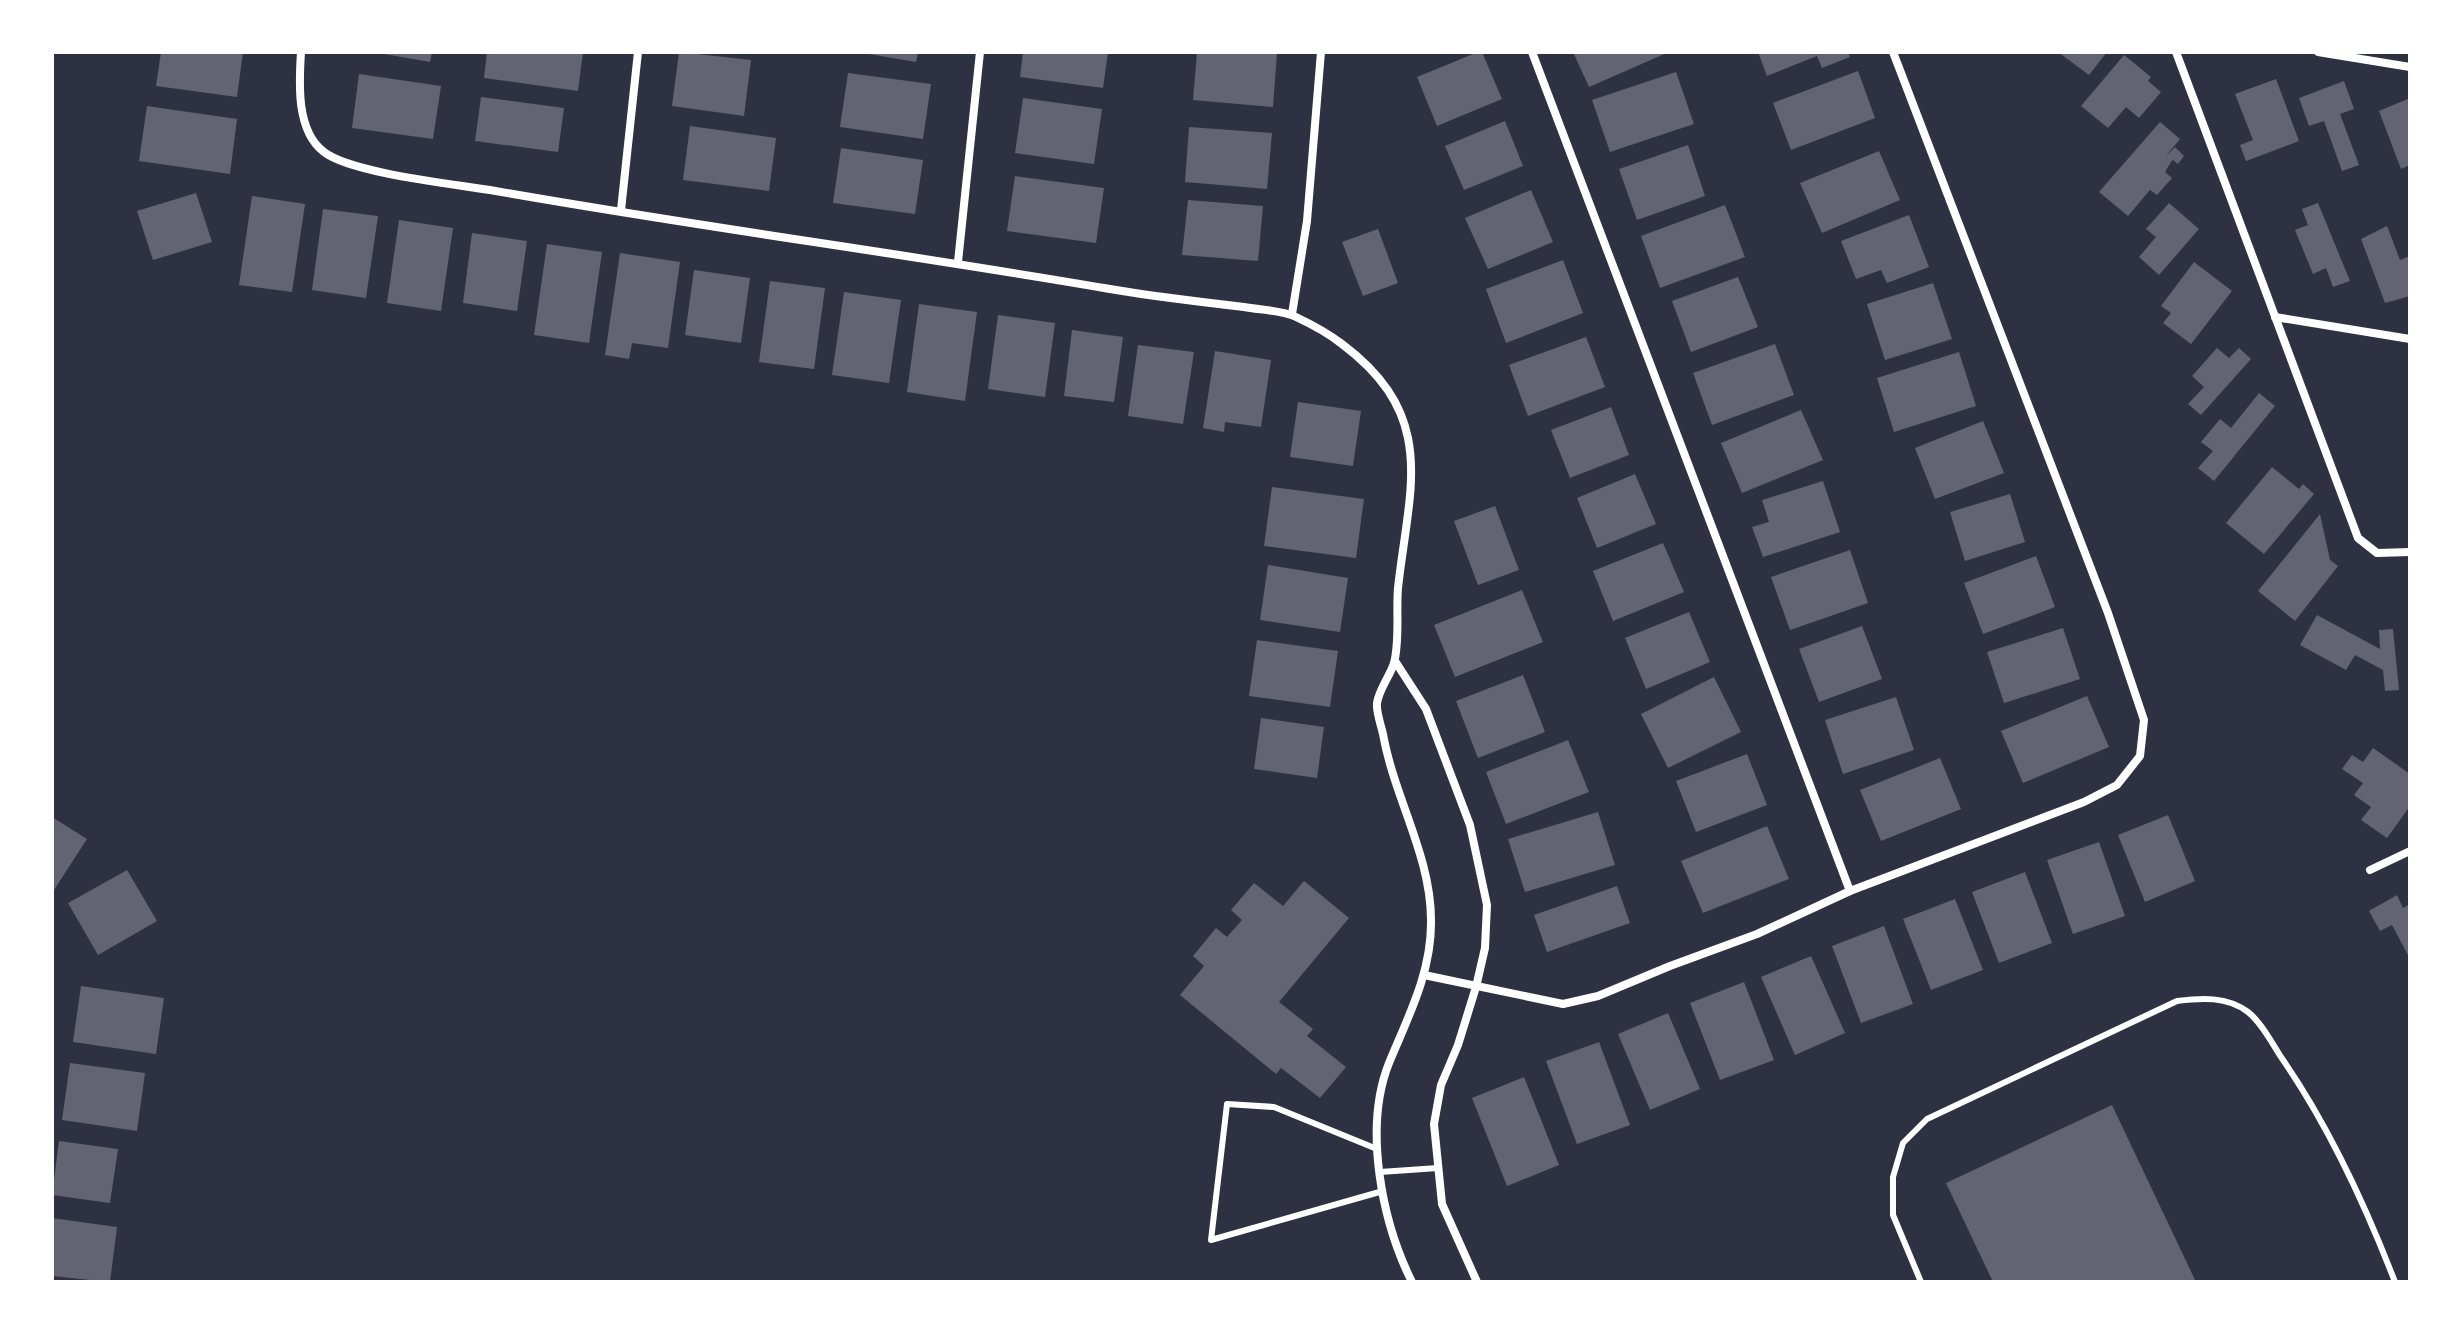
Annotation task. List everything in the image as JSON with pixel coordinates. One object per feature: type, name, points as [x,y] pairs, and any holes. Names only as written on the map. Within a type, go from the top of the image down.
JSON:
[{"type":"street","points":[[301,52],[303,123],[322,152],[354,166],[1127,291],[1292,314],[1342,345],[1371,371],[1392,398],[1407,430],[1413,468],[1411,508],[1398,588],[1395,661],[1377,702],[1389,769],[1428,880],[1431,923],[1424,975],[1402,1037],[1387,1068],[1379,1104],[1377,1149],[1383,1191],[1401,1261],[1412,1282]]},
{"type":"street","points":[[621,210],[638,52]]},
{"type":"street","points":[[958,262],[980,52]]},
{"type":"street","points":[[1292,314],[1307,221],[1321,52]]},
{"type":"street","points":[[1532,52],[1850,891]]},
{"type":"street","points":[[1424,975],[1563,1004],[1598,996],[1757,934],[1850,891],[2084,802],[2117,785],[2140,756],[2144,720],[2102,598],[1893,52]]},
{"type":"street","points":[[2176,52],[2358,538],[2377,553],[2410,552]]},
{"type":"street","points":[[2318,52],[2410,67]]},
{"type":"street","points":[[2275,317],[2410,339]]},
{"type":"street","points":[[1395,661],[1426,709],[1470,825],[1487,905],[1485,948],[1476,987],[1458,1045],[1441,1085],[1434,1124],[1442,1204],[1477,1282]]},
{"type":"street","points":[[2370,870],[2410,851]]},
{"type":"lane","points":[[1921,1282],[1893,1215],[1893,1177],[1903,1143],[1927,1119],[2177,1001],[2202,998],[2225,1001],[2249,1013],[2292,1071],[2315,1106],[2395,1282]]},
{"type":"lane","points":[[1377,1149],[1274,1107],[1227,1104],[1211,1240],[1383,1191]]},
{"type":"lane","points":[[1380,1172],[1438,1168]]},
{"type":"building","points":[[161,52],[243,52],[237,97],[156,86]]},
{"type":"building","points":[[373,52],[432,52],[430,62]]},
{"type":"building","points":[[487,52],[583,52],[578,91],[484,78]]},
{"type":"building","points":[[679,52],[751,60],[744,116],[672,106]]},
{"type":"building","points":[[857,52],[918,52],[916,62]]},
{"type":"building","points":[[1023,52],[1108,52],[1103,88],[1020,77]]},
{"type":"building","points":[[1197,52],[1277,53],[1273,107],[1193,100]]},
{"type":"building","points":[[1482,52],[1502,99],[1437,126],[1417,77]]},
{"type":"building","points":[[1573,52],[1669,52],[1589,87]]},
{"type":"building","points":[[1758,52],[1848,52],[1850,57],[1822,68],[1817,56],[1767,76]]},
{"type":"building","points":[[2058,52],[2107,52],[2089,75]]},
{"type":"building","points":[[2124,55],[2151,77],[2148,81],[2161,92],[2139,118],[2126,107],[2108,128],[2081,106]]},
{"type":"building","points":[[1858,71],[1875,118],[1791,150],[1773,103]]},
{"type":"building","points":[[1676,72],[1694,124],[1610,152],[1592,100]]},
{"type":"building","points":[[848,73],[931,84],[923,139],[840,127]]},
{"type":"building","points":[[359,74],[441,86],[433,139],[352,128]]},
{"type":"building","points":[[2276,79],[2299,141],[2246,161],[2240,145],[2253,140],[2235,94]]},
{"type":"building","points":[[2344,81],[2354,109],[2340,114],[2359,165],[2342,171],[2324,121],[2309,126],[2299,98]]},
{"type":"building","points":[[481,97],[564,108],[558,152],[475,141]]},
{"type":"building","points":[[1023,98],[1102,109],[1094,164],[1015,153]]},
{"type":"building","points":[[2410,98],[2410,165],[2401,169],[2379,111]]},
{"type":"building","points":[[147,106],[237,119],[230,174],[139,161]]},
{"type":"building","points":[[1505,121],[1523,166],[1464,190],[1445,146]]},
{"type":"building","points":[[2160,122],[2180,139],[2165,157],[2175,147],[2184,156],[2178,164],[2173,160],[2171,162],[2165,172],[2172,178],[2157,195],[2150,190],[2128,216],[2099,192]]},
{"type":"building","points":[[690,126],[776,138],[769,191],[683,180]]},
{"type":"building","points":[[1189,127],[1272,133],[1267,189],[1185,182]]},
{"type":"building","points":[[1688,145],[1705,196],[1637,220],[1619,169]]},
{"type":"building","points":[[841,148],[923,160],[915,214],[833,203]]},
{"type":"building","points":[[1879,151],[1900,200],[1822,233],[1800,183]]},
{"type":"building","points":[[1015,176],[1104,188],[1096,243],[1007,231]]},
{"type":"building","points":[[1531,190],[1553,242],[1488,269],[1465,218]]},
{"type":"building","points":[[196,193],[212,242],[153,260],[137,211]]},
{"type":"building","points":[[252,196],[305,204],[292,292],[239,285]]},
{"type":"building","points":[[1188,200],[1263,206],[1258,261],[1182,255]]},
{"type":"building","points":[[2169,203],[2199,229],[2159,275],[2139,257],[2156,237],[2146,229]]},
{"type":"building","points":[[2318,203],[2350,281],[2333,287],[2326,268],[2313,274],[2295,230],[2308,225],[2302,209]]},
{"type":"building","points":[[1725,205],[1745,257],[1660,288],[1641,236]]},
{"type":"building","points":[[323,209],[378,216],[366,298],[312,290]]},
{"type":"building","points":[[1909,215],[1929,267],[1887,283],[1881,270],[1856,279],[1841,241]]},
{"type":"building","points":[[399,220],[453,228],[441,311],[387,303]]},
{"type":"building","points":[[2387,226],[2400,260],[2410,256],[2410,296],[2385,303],[2361,239]]},
{"type":"building","points":[[1378,229],[1398,283],[1363,296],[1342,242]]},
{"type":"building","points":[[472,233],[527,241],[517,311],[463,303]]},
{"type":"building","points":[[547,244],[602,252],[589,343],[534,335]]},
{"type":"building","points":[[620,253],[680,262],[668,348],[632,343],[629,359],[605,355]]},
{"type":"building","points":[[1563,260],[1583,313],[1506,343],[1486,289]]},
{"type":"building","points":[[2194,262],[2232,291],[2191,344],[2163,323],[2171,313],[2161,306]]},
{"type":"building","points":[[694,270],[750,278],[741,343],[685,335]]},
{"type":"building","points":[[1738,277],[1758,327],[1691,352],[1672,301]]},
{"type":"building","points":[[770,281],[825,288],[814,369],[759,362]]},
{"type":"building","points":[[1933,283],[1952,339],[1885,360],[1867,304]]},
{"type":"building","points":[[844,292],[901,300],[889,383],[832,375]]},
{"type":"building","points":[[919,304],[977,312],[965,401],[907,392]]},
{"type":"building","points":[[998,315],[1055,323],[1045,397],[988,389]]},
{"type":"building","points":[[1072,330],[1123,337],[1114,402],[1064,396]]},
{"type":"building","points":[[1586,337],[1605,387],[1528,416],[1509,365]]},
{"type":"building","points":[[1775,344],[1794,395],[1712,425],[1693,373]]},
{"type":"building","points":[[1138,345],[1194,352],[1183,424],[1128,416]]},
{"type":"building","points":[[2217,348],[2229,358],[2239,348],[2251,359],[2201,415],[2188,404],[2204,387],[2192,376]]},
{"type":"building","points":[[1215,351],[1271,360],[1261,427],[1225,422],[1224,432],[1203,428]]},
{"type":"building","points":[[1959,352],[1976,406],[1894,432],[1877,378]]},
{"type":"building","points":[[2259,393],[2275,406],[2214,481],[2198,468],[2213,451],[2201,442],[2220,419],[2231,428]]},
{"type":"building","points":[[1298,402],[1361,411],[1353,466],[1290,457]]},
{"type":"building","points":[[1611,407],[1629,455],[1570,478],[1551,430]]},
{"type":"building","points":[[1801,410],[1823,460],[1742,493],[1721,443]]},
{"type":"building","points":[[1983,421],[2004,473],[1935,499],[1915,448]]},
{"type":"building","points":[[2272,467],[2299,489],[2303,484],[2314,494],[2264,554],[2226,523]]},
{"type":"building","points":[[1635,474],[1656,524],[1597,548],[1577,498]]},
{"type":"building","points":[[1823,481],[1840,532],[1763,557],[1752,527],[1769,522],[1762,500]]},
{"type":"building","points":[[1272,487],[1364,499],[1356,558],[1264,546]]},
{"type":"building","points":[[2010,494],[2025,542],[1965,561],[1950,512]]},
{"type":"building","points":[[1495,506],[1519,570],[1478,585],[1454,521]]},
{"type":"building","points":[[2320,514],[2330,560],[2338,566],[2295,621],[2258,591]]},
{"type":"building","points":[[1663,543],[1684,592],[1613,621],[1593,571]]},
{"type":"building","points":[[1850,550],[1868,603],[1790,630],[1771,577]]},
{"type":"building","points":[[2036,556],[2055,607],[1983,634],[1964,583]]},
{"type":"building","points":[[1268,565],[1348,578],[1340,632],[1260,620]]},
{"type":"building","points":[[1522,590],[1543,642],[1455,677],[1434,625]]},
{"type":"building","points":[[1689,612],[1710,662],[1646,689],[1625,638]]},
{"type":"building","points":[[2317,615],[2380,649],[2379,630],[2393,629],[2399,690],[2385,691],[2383,670],[2355,655],[2346,670],[2300,645]]},
{"type":"building","points":[[1862,626],[1882,679],[1819,702],[1799,649]]},
{"type":"building","points":[[2063,628],[2080,679],[2004,703],[1987,652]]},
{"type":"building","points":[[1257,640],[1338,651],[1330,707],[1249,696]]},
{"type":"building","points":[[1523,675],[1545,732],[1478,758],[1456,701]]},
{"type":"building","points":[[1714,677],[1741,732],[1668,768],[1641,714]]},
{"type":"building","points":[[2087,696],[2109,747],[2023,783],[2001,731]]},
{"type":"building","points":[[1896,697],[1914,750],[1843,774],[1825,720]]},
{"type":"building","points":[[1261,718],[1324,727],[1317,778],[1254,769]]},
{"type":"building","points":[[1568,740],[1589,792],[1506,824],[1486,772]]},
{"type":"building","points":[[2373,748],[2410,774],[2410,806],[2387,838],[2361,820],[2371,807],[2354,795],[2363,783],[2342,769],[2352,755],[2363,762]]},
{"type":"building","points":[[1747,754],[1767,805],[1696,832],[1676,781]]},
{"type":"building","points":[[1940,758],[1961,809],[1881,841],[1860,790]]},
{"type":"building","points":[[1598,812],[1615,865],[1525,892],[1508,839]]},
{"type":"building","points":[[2168,815],[2195,881],[2145,902],[2118,835]]},
{"type":"building","points":[[52,817],[87,839],[52,893]]},
{"type":"building","points":[[1767,826],[1789,879],[1703,913],[1681,861]]},
{"type":"building","points":[[2099,842],[2125,916],[2073,934],[2047,860]]},
{"type":"building","points":[[127,870],[157,921],[98,955],[68,903]]},
{"type":"building","points":[[2025,872],[2052,943],[1999,963],[1972,892]]},
{"type":"building","points":[[1304,881],[1349,918],[1279,1002],[1313,1029],[1307,1036],[1346,1067],[1320,1098],[1281,1068],[1276,1074],[1180,995],[1204,966],[1193,956],[1216,928],[1227,937],[1242,920],[1231,910],[1254,883],[1283,906]]},
{"type":"building","points":[[1617,886],[1630,923],[1547,952],[1534,915]]},
{"type":"building","points":[[2397,895],[2403,908],[2410,904],[2410,959],[2392,925],[2380,931],[2369,911]]},
{"type":"building","points":[[1955,899],[1983,970],[1931,990],[1903,919]]},
{"type":"building","points":[[1884,926],[1913,1004],[1861,1023],[1832,946]]},
{"type":"building","points":[[1811,956],[1845,1033],[1795,1055],[1761,977]]},
{"type":"building","points":[[1744,982],[1774,1060],[1720,1080],[1690,1003]]},
{"type":"building","points":[[81,986],[164,998],[156,1054],[73,1042]]},
{"type":"building","points":[[1668,1013],[1700,1089],[1650,1110],[1618,1034]]},
{"type":"building","points":[[1599,1042],[1630,1125],[1577,1144],[1546,1061]]},
{"type":"building","points":[[70,1063],[145,1073],[137,1131],[62,1120]]},
{"type":"building","points":[[1524,1077],[1559,1165],[1507,1186],[1472,1098]]},
{"type":"building","points":[[2112,1105],[2196,1282],[1993,1282],[1946,1183]]},
{"type":"building","points":[[59,1141],[118,1149],[110,1203],[52,1195]]},
{"type":"building","points":[[52,1218],[117,1227],[110,1282],[52,1276]]}]
